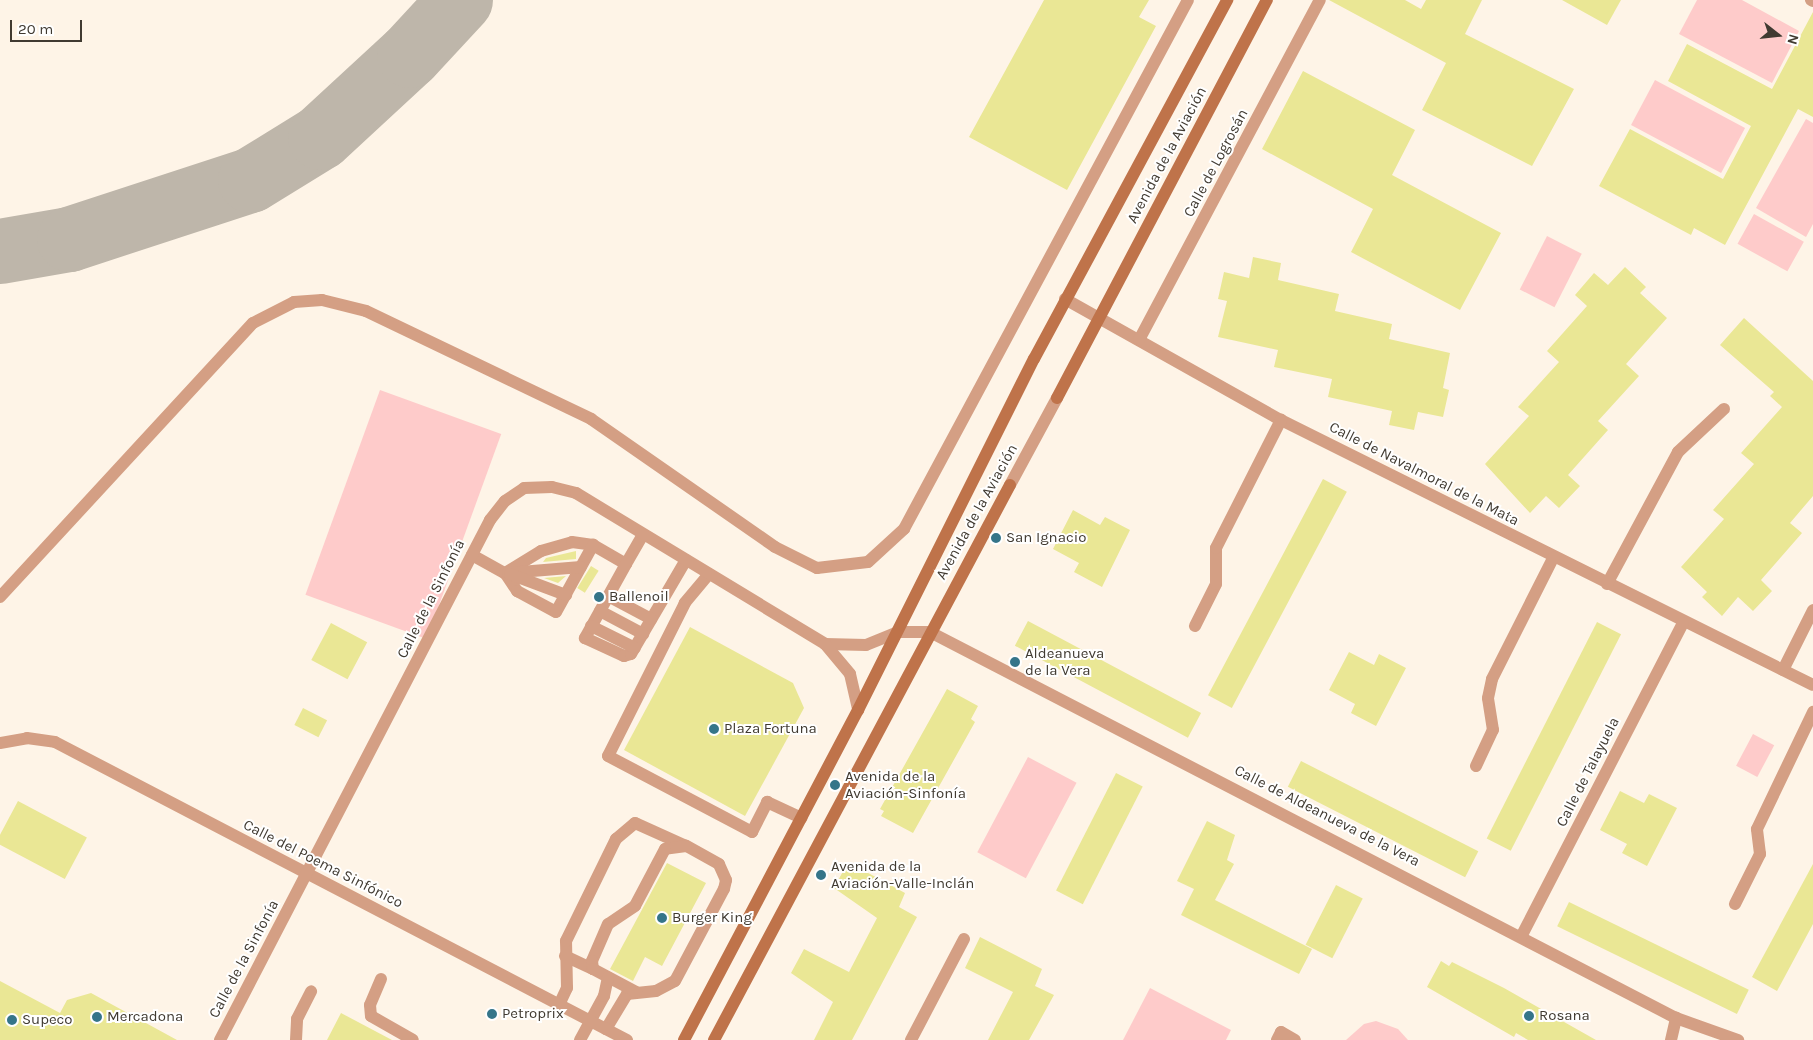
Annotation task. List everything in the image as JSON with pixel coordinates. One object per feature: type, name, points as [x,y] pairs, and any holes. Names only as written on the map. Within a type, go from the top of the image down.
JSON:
[{"type":"main road","name":"Avenida de la Aviación","points":[[684,1040],[858,710],[1065,299],[1227,0]]},
{"type":"main road","name":"Avenida de la Aviación","points":[[1057,398],[1267,0]]},
{"type":"main road","name":"Avenida de la Aviación","points":[[714,1040],[1010,485]]},
{"type":"street","points":[[0,596],[253,323],[294,302],[322,300],[366,311],[591,419],[775,547],[817,568],[868,562],[904,529],[1188,0]]},
{"type":"street","name":"Calle de Logrosán","points":[[1139,340],[1320,0]]},
{"type":"street","name":"Calle de Navalmoral de la Mata","points":[[1065,299],[1281,420],[1683,623],[1813,685]]},
{"type":"street","name":"Avenida de la Aviación","points":[[1010,485],[1057,398]]},
{"type":"street","points":[[1607,584],[1678,452],[1724,409]]},
{"type":"street","points":[[1195,626],[1216,584],[1216,548],[1281,420]]},
{"type":"street","name":"Calle de la Sinfonía","points":[[220,1040],[472,554],[505,501],[524,488],[552,487],[576,493],[825,644],[850,674],[858,710]]},
{"type":"street","points":[[643,534],[585,638],[617,655],[631,654],[686,560]]},
{"type":"street","points":[[505,573],[541,550],[572,542],[593,544],[626,564]]},
{"type":"street","points":[[505,573],[518,591],[556,612],[593,544]]},
{"type":"street","points":[[472,554],[505,573],[566,595]]},
{"type":"street","points":[[1476,766],[1493,730],[1488,698],[1492,679],[1553,558]]},
{"type":"street","points":[[505,573],[581,567]]},
{"type":"street","points":[[709,574],[685,603],[608,756],[752,832],[767,802],[802,818]]},
{"type":"street","points":[[608,596],[651,619]]},
{"type":"street","points":[[600,610],[643,634]]},
{"type":"street","points":[[1783,670],[1813,610]]},
{"type":"street","name":"Calle de Talayuela","points":[[1522,935],[1683,623]]},
{"type":"street","name":"Calle de Aldeanueva de la Vera","points":[[898,632],[930,632],[1522,935],[1676,1018],[1738,1040]]},
{"type":"street","name":"Calle de la Sinfonía","points":[[825,644],[866,645],[898,632]]},
{"type":"street","points":[[1736,904],[1760,854],[1757,828],[1813,712]]},
{"type":"street","name":"Calle del Poema Sinfónico","points":[[0,743],[27,738],[55,742],[627,1040]]},
{"type":"street","points":[[559,1005],[567,988],[564,956],[566,941],[626,827],[635,823],[648,826],[719,864],[726,880],[724,889],[676,981],[664,988],[636,992],[622,999],[606,1029]]},
{"type":"street","points":[[594,969],[592,961],[608,924],[634,906],[664,849],[686,846]]},
{"type":"street","points":[[911,1040],[964,939]]},
{"type":"street","points":[[564,956],[594,969],[636,992]]},
{"type":"street","points":[[580,1040],[608,977]]},
{"type":"street","points":[[381,979],[370,1005],[371,1016],[413,1040]]},
{"type":"street","points":[[296,1040],[297,1019],[311,991]]},
{"type":"street","points":[[1672,1040],[1676,1018]]},
{"type":"street","points":[[1277,1040],[1281,1032],[1295,1040]]},
{"type":"shaded area","points":[[1697,0],[1742,0],[1799,31],[1772,83],[1679,34]]},
{"type":"shaded area","points":[[1655,80],[1745,128],[1721,173],[1631,125]]},
{"type":"shaded area","points":[[1806,119],[1813,123],[1813,224],[1806,237],[1756,208]]},
{"type":"shaded area","points":[[1754,214],[1804,242],[1787,271],[1738,244]]},
{"type":"shaded area","points":[[1547,236],[1582,254],[1555,307],[1520,289]]},
{"type":"shaded area","points":[[380,390],[501,434],[427,639],[305,595]]},
{"type":"shaded area","points":[[1753,734],[1774,745],[1757,777],[1736,766]]},
{"type":"shaded area","points":[[1028,757],[1077,783],[1026,878],[977,852]]},
{"type":"shaded area","points":[[1150,988],[1231,1030],[1226,1040],[1123,1040]]},
{"type":"shaded area","points":[[1376,1021],[1398,1029],[1408,1040],[1346,1040],[1364,1024]]},
{"type":"building","points":[[1044,0],[1149,0],[1139,17],[1156,26],[1067,190],[969,137]]},
{"type":"building","points":[[1329,0],[1405,0],[1421,9],[1426,0],[1482,0],[1465,34],[1574,89],[1532,166],[1422,110],[1446,63]]},
{"type":"building","points":[[1562,0],[1621,0],[1607,25]]},
{"type":"building","points":[[1813,12],[1813,117],[1798,109],[1725,245],[1694,228],[1691,235],[1599,186],[1630,129],[1723,179],[1751,126],[1668,81],[1687,44],[1772,89]]},
{"type":"building","points":[[1303,71],[1415,130],[1392,175],[1501,233],[1460,310],[1351,252],[1373,209],[1262,149]]},
{"type":"building","points":[[1253,257],[1281,263],[1278,280],[1339,294],[1335,311],[1392,324],[1389,339],[1450,353],[1443,388],[1449,390],[1443,417],[1418,412],[1414,430],[1389,425],[1392,411],[1328,397],[1332,379],[1274,367],[1278,350],[1218,337],[1227,301],[1218,299],[1224,272],[1249,278]]},
{"type":"building","points":[[1625,267],[1646,287],[1640,293],[1667,318],[1626,364],[1639,376],[1598,421],[1608,430],[1568,475],[1580,486],[1559,508],[1546,496],[1530,513],[1485,464],[1529,416],[1518,407],[1559,362],[1547,351],[1587,306],[1575,295],[1594,273],[1608,285]]},
{"type":"building","points":[[1744,318],[1813,381],[1813,496],[1790,523],[1802,533],[1761,580],[1772,591],[1753,611],[1738,597],[1722,616],[1702,597],[1707,592],[1681,567],[1724,519],[1713,510],[1754,464],[1741,453],[1782,407],[1770,396],[1774,392],[1720,345]]},
{"type":"building","points":[[1323,479],[1347,492],[1232,708],[1208,695]]},
{"type":"building","points":[[1073,510],[1100,525],[1105,517],[1130,530],[1102,587],[1074,572],[1079,563],[1053,549]]},
{"type":"building","points":[[576,551],[576,559],[543,562],[546,558]]},
{"type":"building","points":[[591,566],[599,571],[585,593],[577,588]]},
{"type":"building","points":[[566,576],[558,583],[544,578]]},
{"type":"building","points":[[1028,621],[1201,713],[1188,738],[1015,646]]},
{"type":"building","points":[[1597,622],[1621,634],[1511,851],[1487,839]]},
{"type":"building","points":[[331,623],[367,642],[347,679],[311,660]]},
{"type":"building","name":"Plaza Fortuna","points":[[690,627],[793,683],[804,708],[745,816],[624,750]]},
{"type":"building","points":[[1349,652],[1374,665],[1379,654],[1406,668],[1376,726],[1351,713],[1355,704],[1329,690]]},
{"type":"building","points":[[947,689],[978,706],[971,719],[975,722],[913,833],[881,816],[884,811],[880,809]]},
{"type":"building","points":[[303,708],[327,720],[318,737],[294,725]]},
{"type":"building","points":[[1301,761],[1478,851],[1465,877],[1288,787]]},
{"type":"building","points":[[1116,773],[1143,787],[1083,904],[1056,891]]},
{"type":"building","points":[[1620,791],[1644,803],[1649,794],[1677,808],[1647,866],[1622,853],[1627,844],[1600,830]]},
{"type":"building","points":[[18,801],[87,838],[65,879],[0,845],[0,835]]},
{"type":"building","points":[[1207,821],[1235,835],[1227,860],[1234,864],[1215,900],[1312,949],[1299,974],[1181,915],[1194,889],[1177,881]]},
{"type":"building","points":[[848,862],[905,893],[899,907],[917,917],[852,1040],[814,1040],[833,1002],[791,973],[804,949],[849,972],[877,918],[834,888]]},
{"type":"building","name":"Burger King","points":[[667,863],[706,883],[662,966],[645,957],[633,981],[610,969]]},
{"type":"building","points":[[1813,864],[1813,924],[1777,991],[1752,977]]},
{"type":"building","points":[[1336,885],[1363,899],[1332,958],[1306,945]]},
{"type":"building","points":[[1569,902],[1749,990],[1737,1014],[1557,926]]},
{"type":"building","points":[[980,937],[1042,969],[1035,986],[1054,995],[1029,1040],[988,1040],[1013,992],[965,968]]},
{"type":"building","points":[[1441,961],[1449,966],[1452,962],[1504,988],[1596,1040],[1528,1040],[1516,1033],[1514,1037],[1427,987]]},
{"type":"building","points":[[0,981],[60,1013],[67,1000],[91,993],[177,1040],[0,1040]]},
{"type":"building","points":[[341,1013],[392,1040],[327,1040]]},
{"type":"taxiway","points":[[0,251],[69,239],[250,180],[320,137],[409,55],[460,0]]},
{"type":"place","name":"San Ignacio","points":[[996,538]]},
{"type":"place","name":"Ballenoil","points":[[599,597]]},
{"type":"place","name":"Aldeanueva de la Vera","points":[[1015,662]]},
{"type":"place","name":"Plaza Fortuna","points":[[714,729]]},
{"type":"place","name":"Avenida de la Aviación-Sinfonía","points":[[835,785]]},
{"type":"place","name":"Avenida de la Aviación-Valle-Inclán","points":[[821,875]]},
{"type":"place","name":"Burger King","points":[[662,918]]},
{"type":"place","name":"Petroprix","points":[[492,1014]]},
{"type":"place","name":"Rosana","points":[[1529,1016]]},
{"type":"place","name":"Mercadona","points":[[97,1017]]},
{"type":"place","name":"Supeco","points":[[12,1020]]}]
